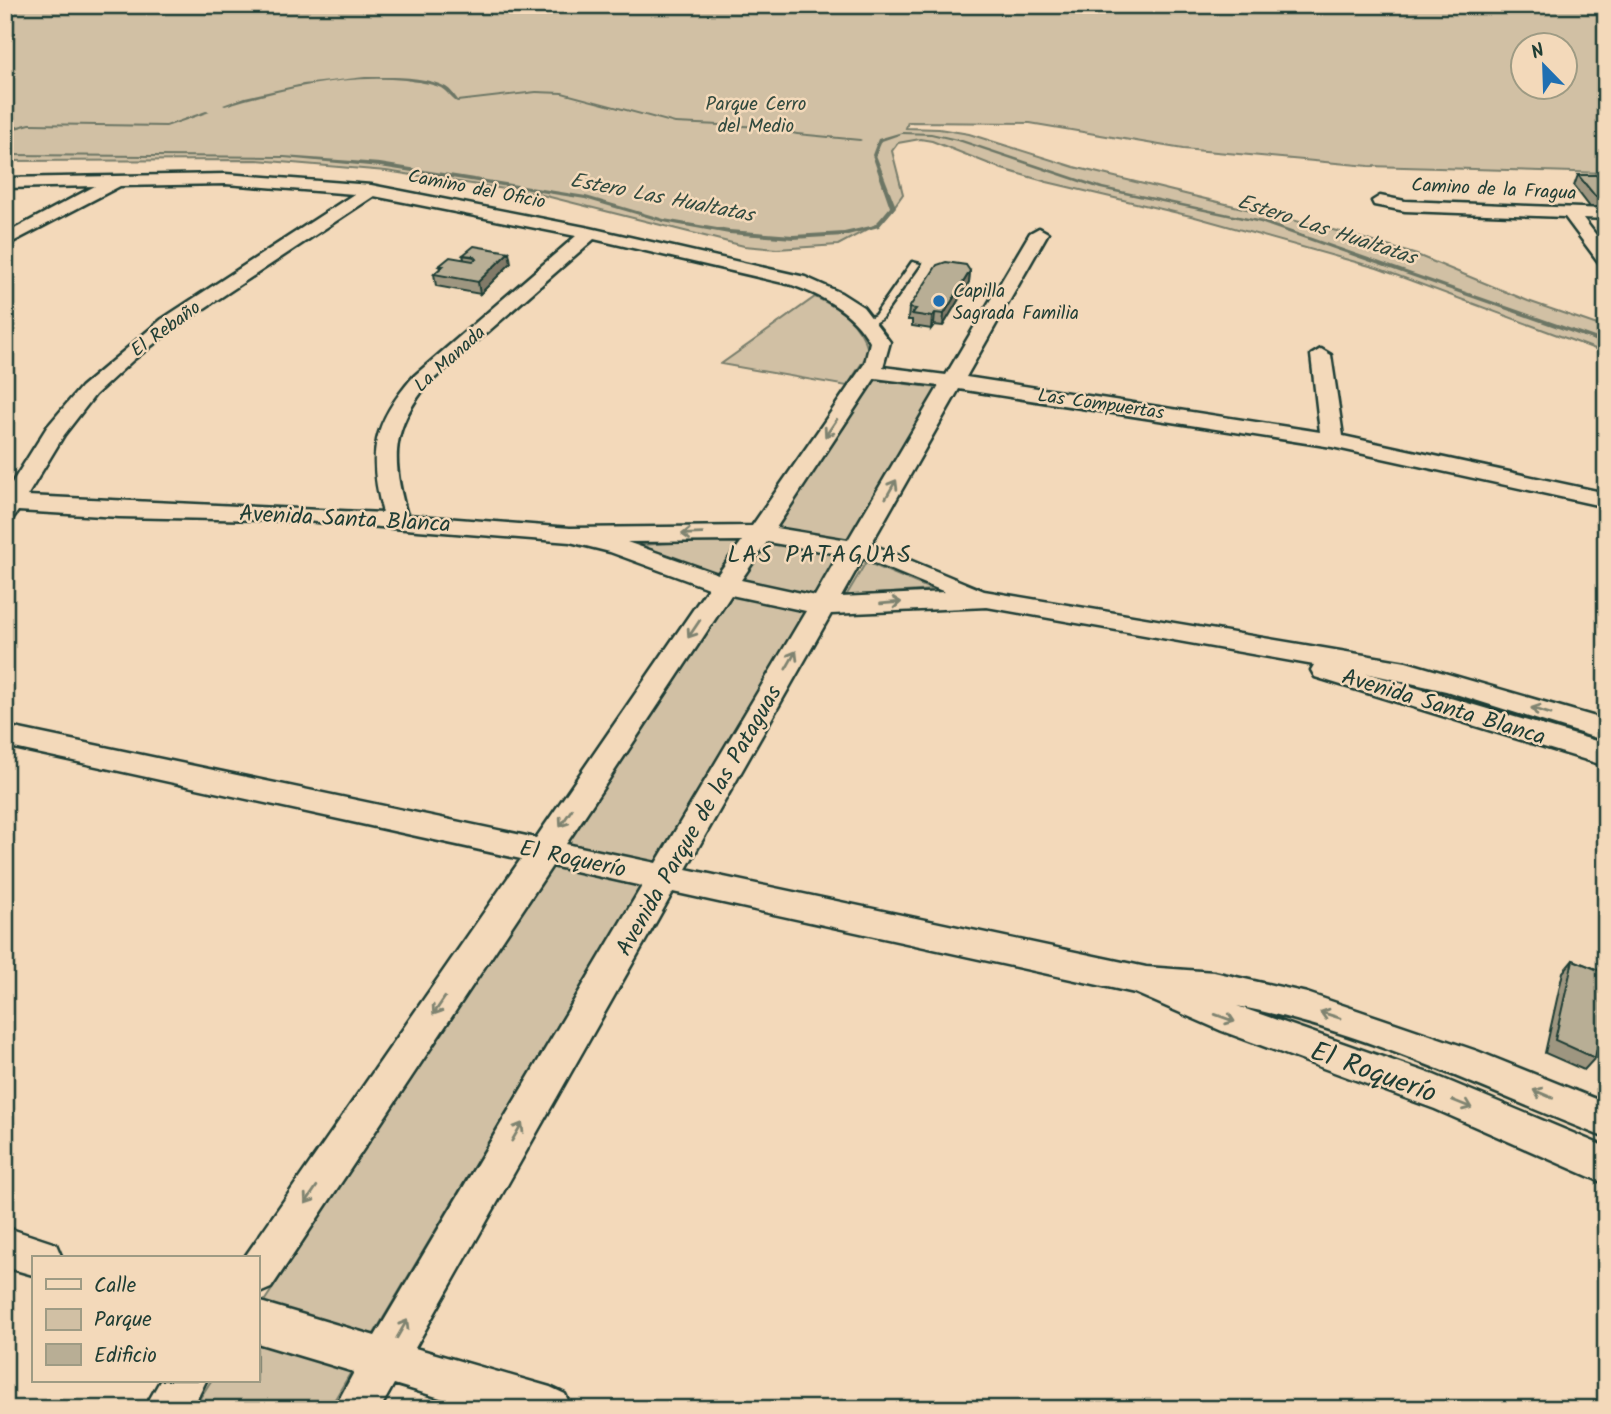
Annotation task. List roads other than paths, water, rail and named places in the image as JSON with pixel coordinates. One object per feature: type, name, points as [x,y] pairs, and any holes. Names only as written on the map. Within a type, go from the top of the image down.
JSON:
[{"type":"street","points":[[5,242],[120,180]]},
{"type":"street","name":"Camino del Oficio","points":[[5,183],[256,180],[371,190],[437,200],[798,281],[844,302],[869,322]]},
{"type":"street","name":"El Rebaño","points":[[7,510],[72,410],[126,356],[169,323],[371,190]]},
{"type":"street","name":"Camino de la Fragua","points":[[1380,201],[1405,206],[1606,214]]},
{"type":"street","points":[[1570,213],[1606,260]]},
{"type":"street","name":"La Manada","points":[[396,519],[382,460],[386,435],[398,409],[421,380],[590,233]]},
{"type":"street","name":"Avenida Parque de las Pataguas","points":[[356,1409],[1039,233]]},
{"type":"street","points":[[259,1271],[870,371],[878,358],[880,342],[869,322]]},
{"type":"street","points":[[1321,355],[1332,438]]},
{"type":"street","name":"Las Compuertas","points":[[870,371],[1216,419],[1332,438],[1606,500]]},
{"type":"street","name":"Avenida Santa Blanca","points":[[7,510],[250,512],[396,519],[570,535],[760,533],[856,548],[987,599],[1283,653],[1326,656],[1389,668],[1606,731]]},
{"type":"street","name":"Avenida Santa Blanca","points":[[570,535],[618,547],[724,585],[823,606],[987,599]]},
{"type":"street","name":"Avenida Santa Blanca","points":[[1283,653],[1367,684],[1606,755]]},
{"type":"street","name":"El Roquerío","points":[[5,736],[1141,980],[1226,986],[1346,1020],[1517,1083],[1606,1121]]},
{"type":"street","name":"El Roquerío","points":[[1141,980],[1219,1016],[1386,1074],[1483,1112],[1606,1167]]},
{"type":"street","points":[[5,1247],[35,1256]]},
{"type":"street","points":[[259,1323],[550,1409]]},
{"type":"street","points":[[166,1409],[184,1382]]},
{"type":"lane","points":[[869,322],[878,317],[915,264]]},
{"type":"waterway","points":[[225,105],[273,92],[334,81],[394,78],[442,87],[457,101],[536,92],[562,93],[675,123],[765,127],[797,134],[860,140]]},
{"type":"waterway","points":[[5,131],[30,124],[166,126],[208,112]]},
{"type":"waterway","name":"Estero Las Hualtatas","points":[[5,155],[284,157],[380,165],[586,198],[663,220],[729,232],[793,237],[844,234],[877,226],[893,207],[874,155],[880,140],[902,133],[931,134],[962,141],[1102,188],[1261,222],[1606,343]]},
{"type":"place","name":"Capilla Sagrada Familia","points":[[939,301]]},
{"type":"district","name":"LAS PATAGUAS","points":[[820,554]]},
{"type":"park label","name":"Parque Cerro del Medio","points":[[756,114]]}]
